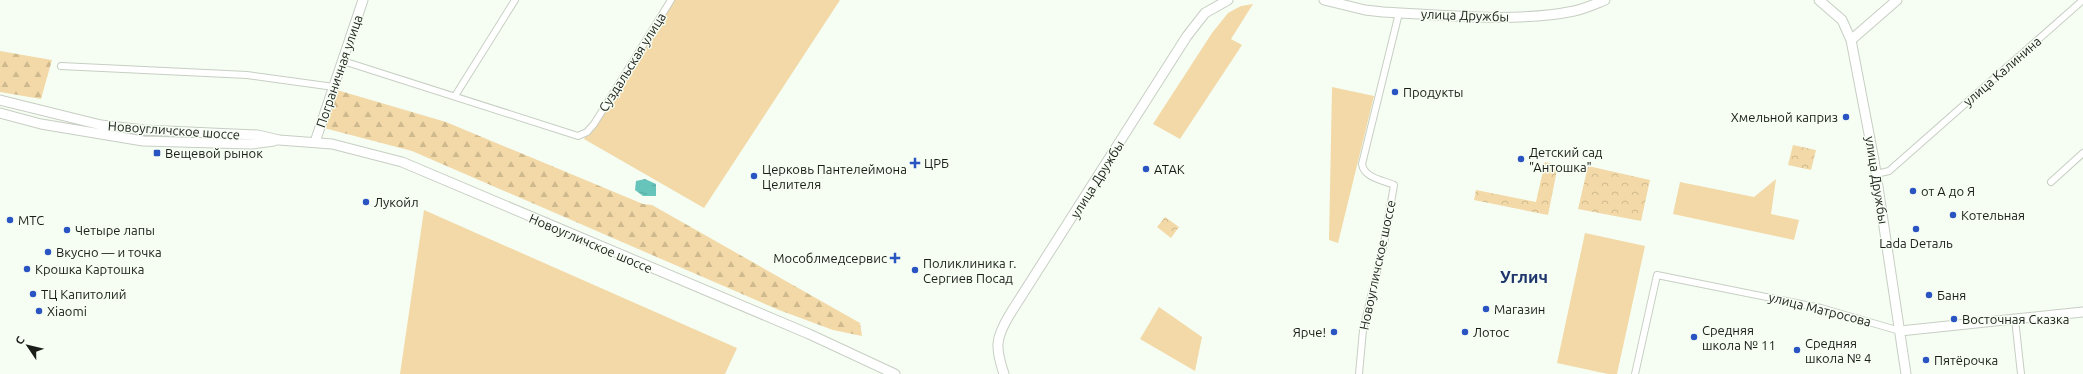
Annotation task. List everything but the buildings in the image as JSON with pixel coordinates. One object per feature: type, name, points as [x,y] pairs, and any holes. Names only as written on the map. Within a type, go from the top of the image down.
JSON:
[{"type":"street","name":"Пограничная улица","points":[[315,142],[363,0]]},
{"type":"street","points":[[343,61],[455,96],[515,0]]},
{"type":"street","name":"Суздальская улица","points":[[455,96],[578,136],[588,132],[671,0]]},
{"type":"street","name":"улица Дружбы","points":[[1004,374],[996,344],[1000,331],[1187,36],[1205,13],[1228,0]]},
{"type":"street","name":"улица Дружбы","points":[[1324,0],[1365,10],[1399,13],[1532,16],[1575,11],[1605,0]]},
{"type":"street","name":"улица Дружбы","points":[[1819,0],[1842,20],[1851,40],[1876,174],[1906,374]]},
{"type":"street","points":[[1851,40],[1897,0]]},
{"type":"street","name":"улица Калинина","points":[[1876,174],[1889,171],[1921,141],[2083,0]]},
{"type":"street","name":"Новоугличское шоссе","points":[[1359,374],[1363,330],[1385,238],[1394,185],[1369,176],[1363,169],[1362,164],[1399,13]]},
{"type":"street","points":[[61,66],[247,75],[334,87]]},
{"type":"street","name":"Новоугличское шоссе","points":[[0,100],[101,125],[144,130],[258,135],[279,140],[315,142],[357,150],[413,166],[809,334],[895,374]]},
{"type":"street","name":"Новоугличское шоссе","points":[[0,113],[41,124],[143,141],[251,144],[279,140]]},
{"type":"street","points":[[2051,182],[2083,153]]},
{"type":"street","name":"улица Матросова","points":[[1635,374],[1657,275],[1821,308],[1900,331],[2083,312]]},
{"type":"street","points":[[2015,319],[2021,374]]},
{"type":"green space","points":[[671,0],[840,0],[704,208],[584,139]]},
{"type":"green space","points":[[1253,4],[1231,39],[1242,45],[1180,139],[1153,124],[1212,33],[1228,13],[1241,6]]},
{"type":"green space","points":[[0,51],[52,60],[41,99],[0,92]]},
{"type":"green space","points":[[1332,87],[1374,96],[1338,243],[1329,240]]},
{"type":"green space","points":[[337,90],[446,122],[643,204],[652,205],[860,323],[862,336],[833,330],[779,310],[412,151],[324,128]]},
{"type":"green space","points":[[1793,145],[1816,150],[1811,170],[1788,165]]},
{"type":"green space","points":[[1545,162],[1558,165],[1548,215],[1474,200],[1476,190],[1536,202]]},
{"type":"green space","points":[[1588,166],[1650,180],[1641,221],[1578,209]]},
{"type":"green space","points":[[1776,179],[1771,214],[1799,220],[1794,240],[1673,214],[1680,182],[1754,197]]},
{"type":"green space","points":[[424,210],[737,348],[725,374],[400,374]]},
{"type":"green space","points":[[1165,217],[1179,227],[1171,238],[1157,227]]},
{"type":"green space","points":[[1585,233],[1645,246],[1617,374],[1608,374],[1557,363]]},
{"type":"green space","points":[[1159,307],[1202,337],[1195,371],[1140,339]]},
{"type":"water","points":[[645,179],[656,184],[656,196],[643,196],[635,190],[636,181]]},
{"type":"place","name":"Продукты","points":[[1395,92]]},
{"type":"place","name":"Хмельной каприз","points":[[1846,117]]},
{"type":"place","name":"Вещевой рынок","points":[[157,153]]},
{"type":"place","name":"Детский сад \"Антошка\"","points":[[1521,159]]},
{"type":"place","name":"ЦРБ","points":[[915,163]]},
{"type":"place","name":"АТАК","points":[[1146,169]]},
{"type":"place","name":"Церковь Пантелеймона Целителя","points":[[754,176]]},
{"type":"place","name":"от А до Я","points":[[1913,191]]},
{"type":"place","name":"Лукойл","points":[[366,202]]},
{"type":"place","name":"Котельная","points":[[1953,215]]},
{"type":"place","name":"МТС","points":[[10,220]]},
{"type":"place","name":"Lada Dеталь","points":[[1916,229]]},
{"type":"place","name":"Четыре лапы","points":[[67,230]]},
{"type":"place","name":"Вкусно — и точка","points":[[48,252]]},
{"type":"place","name":"Мособлмедсервис","points":[[895,258]]},
{"type":"place","name":"Крошка Картошка","points":[[27,269]]},
{"type":"place","name":"Поликлиника г. Сергиев Посад","points":[[915,270]]},
{"type":"place","name":"ТЦ Капитолий","points":[[33,294]]},
{"type":"place","name":"Баня","points":[[1929,295]]},
{"type":"place","name":"Магазин","points":[[1486,309]]},
{"type":"place","name":"Xiaomi","points":[[39,311]]},
{"type":"place","name":"Восточная Сказка","points":[[1954,319]]},
{"type":"place","name":"Ярче!","points":[[1334,332]]},
{"type":"place","name":"Лотос","points":[[1465,332]]},
{"type":"place","name":"Средняя школа № 11","points":[[1694,337]]},
{"type":"place","name":"Средняя школа № 4","points":[[1797,350]]},
{"type":"place","name":"Пятёрочка","points":[[1926,360]]},
{"type":"district","name":"Углич","points":[[1524,276]]}]
